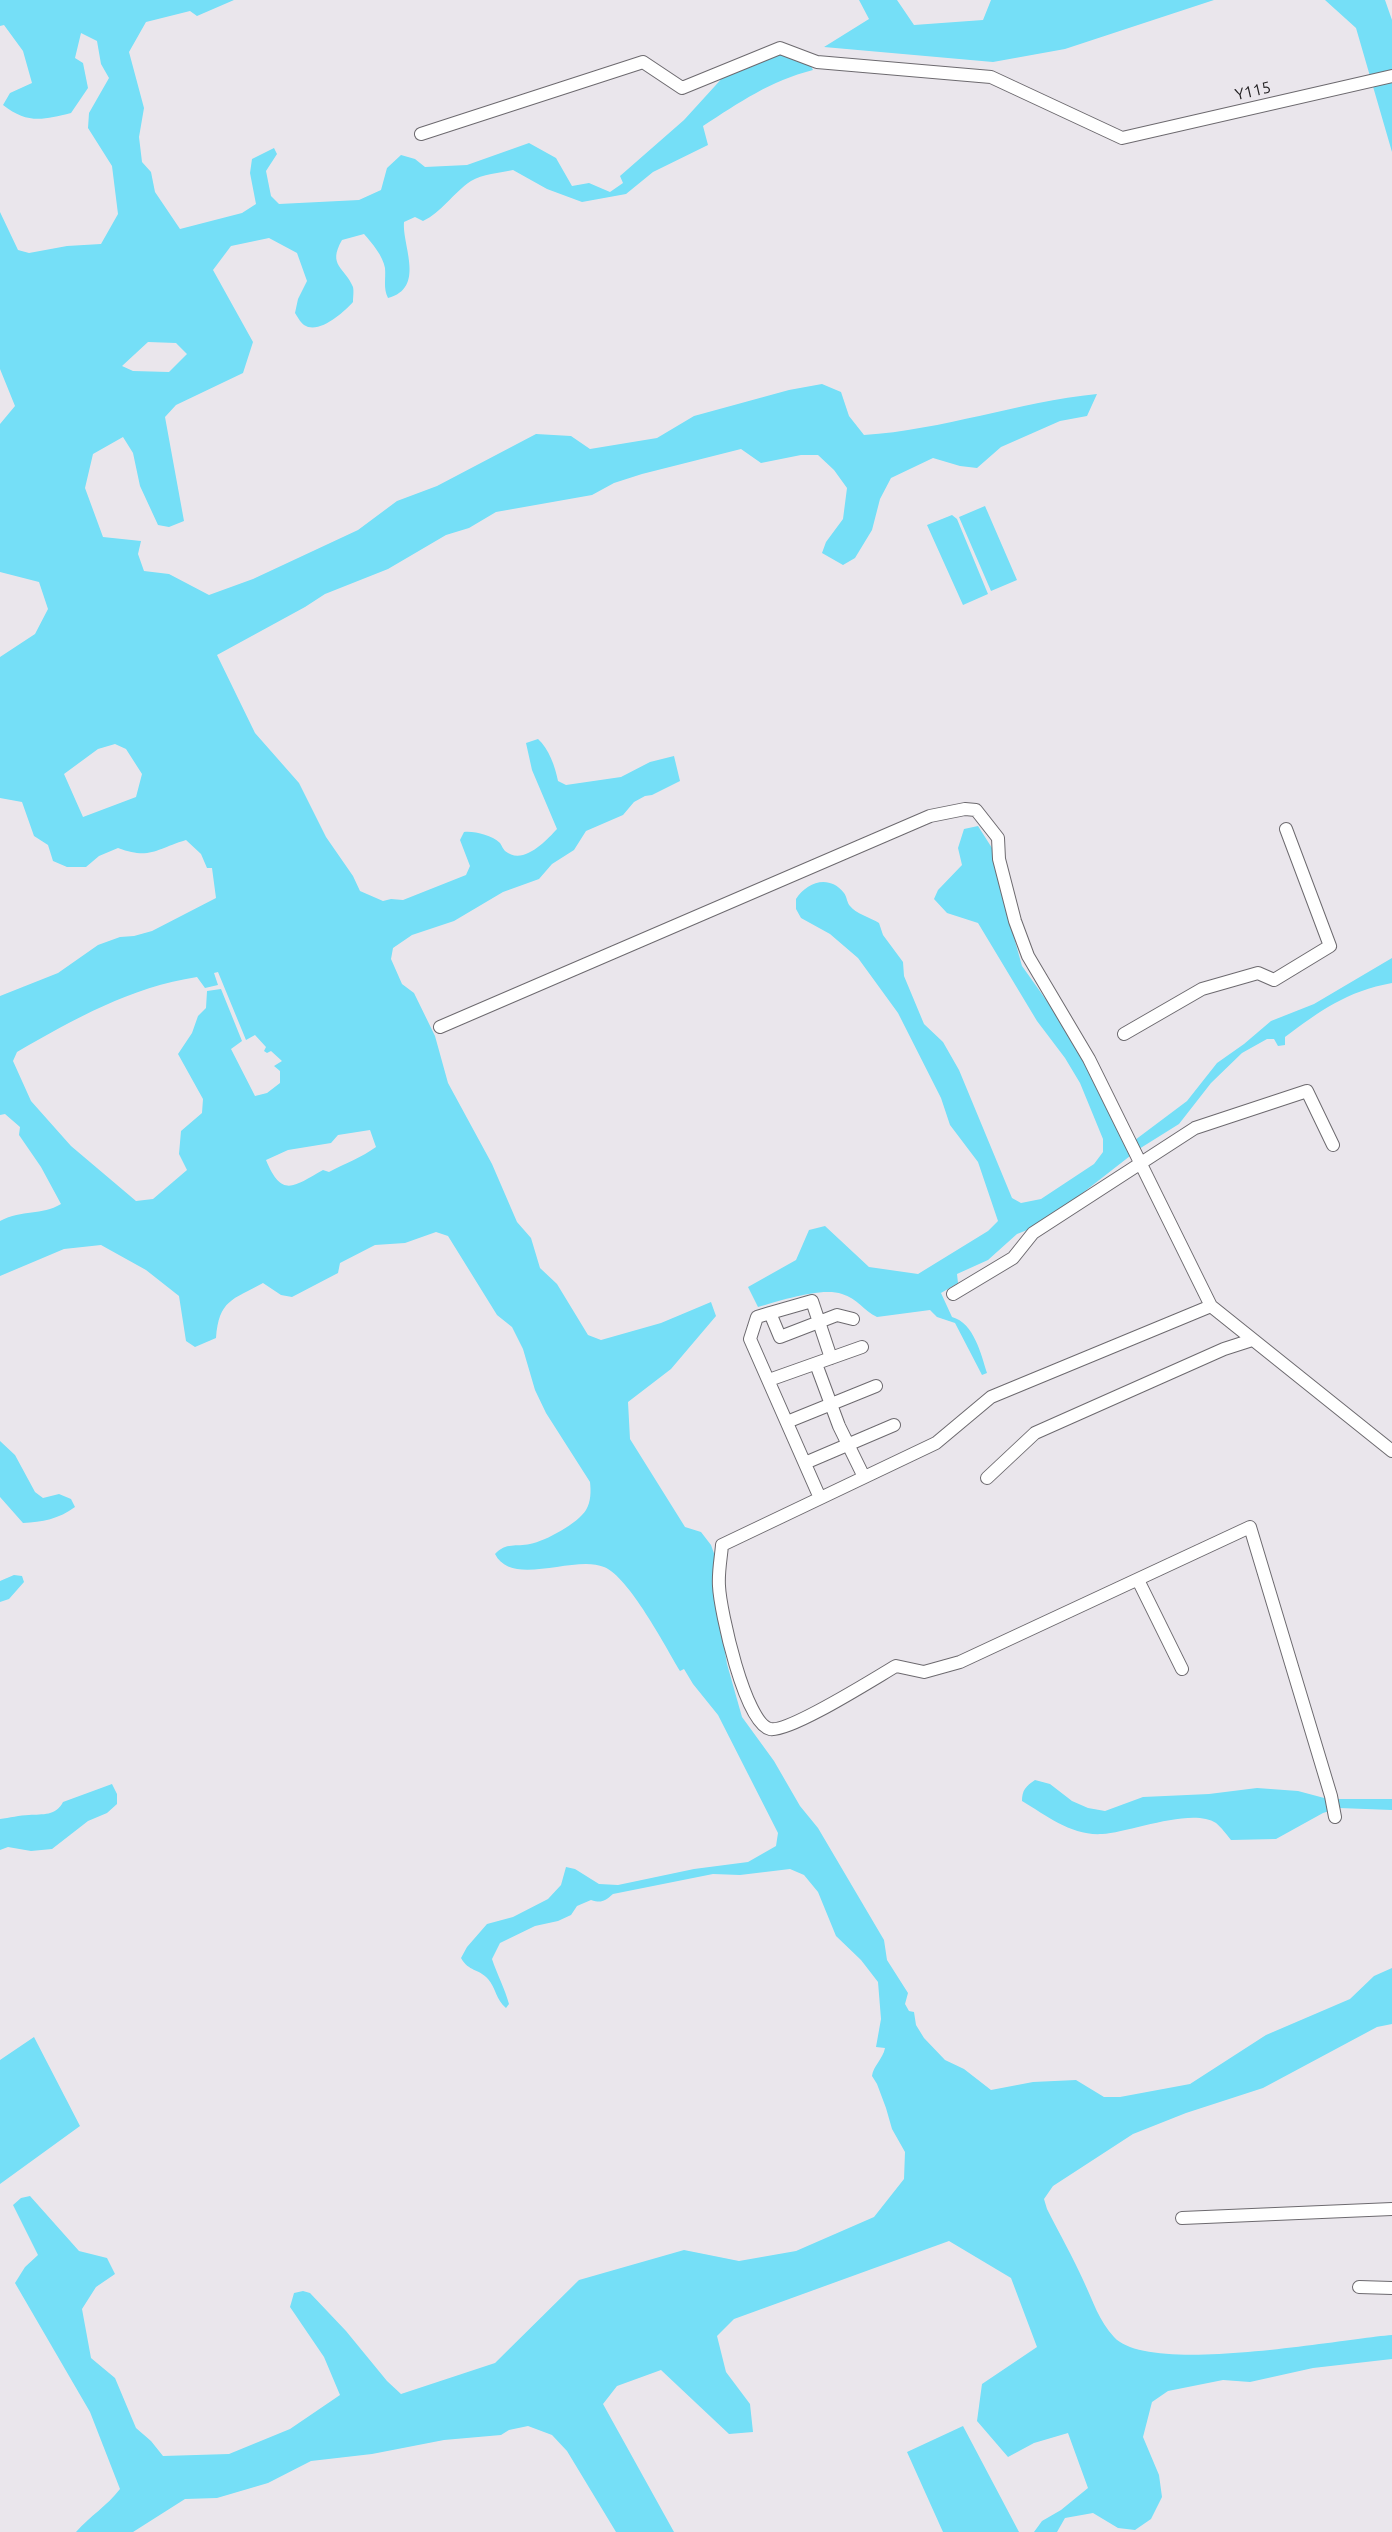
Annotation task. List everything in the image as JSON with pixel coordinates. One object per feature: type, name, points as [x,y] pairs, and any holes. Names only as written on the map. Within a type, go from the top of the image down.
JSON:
[{"type":"street","name":"Y115","points":[[421,134],[643,62],[682,88],[780,48],[817,62],[991,77],[1122,138],[1392,76]]},
{"type":"street","points":[[440,1027],[930,816],[965,809],[976,810],[998,838],[999,859],[1015,921],[1028,956],[1089,1059],[1211,1306],[1392,1451]]},
{"type":"street","points":[[1124,1034],[1202,989],[1258,973],[1274,980],[1330,946],[1286,829]]},
{"type":"street","points":[[953,1294],[1013,1258],[1033,1233],[1139,1159],[1195,1128],[1307,1091],[1333,1145]]},
{"type":"street","points":[[820,1498],[750,1339],[757,1317],[812,1301],[831,1358]]},
{"type":"street","points":[[1211,1306],[991,1397],[936,1443],[722,1545],[719,1586],[731,1658],[752,1707],[765,1727],[769,1729],[794,1724],[896,1666],[924,1672],[960,1662],[1250,1527],[1331,1796],[1334,1814]]},
{"type":"street","points":[[770,1313],[780,1337],[837,1315],[854,1319]]},
{"type":"street","points":[[987,1478],[1035,1434],[1224,1349],[1252,1340]]},
{"type":"street","points":[[769,1380],[862,1347]]},
{"type":"street","points":[[816,1364],[848,1445],[864,1478]]},
{"type":"street","points":[[787,1422],[876,1386]]},
{"type":"street","points":[[805,1463],[894,1425]]},
{"type":"street","points":[[1138,1580],[1182,1669]]},
{"type":"street","points":[[1182,2218],[1392,2209]]},
{"type":"street","points":[[1359,2287],[1392,2288]]},
{"type":"water","points":[[0,0],[234,0],[197,16],[190,11],[146,22],[129,52],[144,108],[139,137],[142,162],[151,172],[155,192],[180,229],[242,213],[256,204],[250,173],[252,159],[274,148],[277,154],[266,171],[271,196],[279,204],[359,200],[381,190],[387,168],[401,155],[415,159],[425,167],[467,165],[529,143],[556,158],[572,186],[589,183],[610,192],[623,183],[620,176],[684,120],[725,75],[781,54],[807,58],[813,70],[769,86],[703,126],[708,145],[653,172],[626,194],[582,202],[547,189],[513,170],[486,175],[471,181],[423,221],[415,217],[404,222],[410,265],[409,276],[400,293],[388,298],[384,263],[370,241],[364,234],[342,240],[336,256],[339,266],[353,287],[353,302],[324,325],[310,327],[304,325],[295,313],[298,299],[307,281],[297,253],[269,238],[231,246],[213,270],[253,342],[243,373],[176,405],[165,417],[184,521],[169,527],[158,525],[140,486],[133,453],[123,437],[93,454],[85,488],[103,537],[141,541],[138,554],[144,571],[169,574],[209,595],[253,579],[358,530],[397,501],[437,486],[536,434],[571,436],[590,449],[657,438],[694,416],[789,390],[822,384],[841,392],[849,416],[864,435],[923,428],[1038,403],[1097,394],[1087,416],[1060,421],[1001,447],[977,468],[960,466],[933,458],[891,478],[880,499],[872,530],[855,558],[843,565],[822,553],[826,542],[843,519],[847,488],[834,470],[818,455],[801,455],[761,463],[741,449],[642,474],[614,483],[592,495],[496,512],[469,528],[446,535],[388,569],[325,594],[217,655],[255,733],[299,783],[326,837],[353,876],[360,891],[383,901],[403,900],[466,875],[470,866],[460,840],[464,832],[488,836],[500,843],[505,851],[519,856],[534,850],[557,829],[532,770],[526,743],[538,739],[542,743],[551,758],[558,781],[566,785],[621,777],[650,762],[674,756],[680,781],[634,802],[623,815],[586,831],[574,850],[552,864],[539,879],[503,892],[454,921],[412,935],[393,948],[391,959],[402,984],[414,993],[435,1036],[448,1083],[492,1164],[517,1222],[531,1238],[540,1268],[557,1284],[588,1335],[601,1340],[661,1323],[711,1302],[716,1316],[671,1369],[628,1402],[630,1439],[685,1527],[701,1532],[711,1545],[716,1559],[714,1586],[727,1664],[742,1717],[774,1761],[800,1806],[818,1828],[884,1940],[887,1960],[908,1993],[905,2004],[909,2011],[914,2012],[916,2025],[924,2038],[945,2060],[964,2069],[991,2090],[1033,2082],[1076,2080],[1104,2097],[1120,2097],[1190,2084],[1266,2035],[1350,1999],[1374,1976],[1392,1968],[1392,2024],[1377,2027],[1263,2088],[1186,2113],[1133,2134],[1053,2186],[1044,2199],[1104,2324],[1114,2337],[1134,2348],[1165,2354],[1204,2355],[1290,2348],[1392,2335],[1392,2359],[1313,2368],[1250,2382],[1223,2380],[1168,2391],[1152,2402],[1143,2437],[1159,2475],[1162,2497],[1151,2519],[1135,2530],[1118,2528],[1093,2513],[1065,2518],[1057,2532],[1034,2532],[1042,2521],[1061,2510],[1088,2488],[1068,2433],[1034,2443],[1008,2457],[977,2421],[982,2384],[1037,2347],[1011,2278],[949,2241],[734,2319],[717,2336],[726,2372],[750,2404],[753,2432],[729,2434],[661,2370],[617,2386],[603,2404],[674,2532],[616,2532],[567,2451],[552,2435],[528,2426],[509,2430],[501,2435],[444,2440],[372,2454],[311,2461],[268,2483],[217,2498],[185,2499],[133,2532],[76,2532],[120,2489],[90,2412],[15,2283],[25,2267],[38,2255],[13,2205],[21,2198],[30,2196],[79,2251],[107,2258],[115,2274],[96,2287],[82,2309],[91,2358],[115,2378],[136,2428],[163,2456],[229,2454],[290,2429],[340,2395],[324,2357],[290,2307],[294,2293],[303,2291],[310,2293],[401,2394],[495,2363],[579,2280],[684,2250],[739,2261],[796,2251],[874,2217],[904,2179],[905,2152],[892,2129],[877,2084],[872,2076],[885,2048],[876,2047],[881,2019],[878,1982],[861,1960],[836,1936],[818,1892],[804,1875],[790,1869],[740,1875],[713,1874],[613,1894],[602,1901],[591,1900],[577,1906],[571,1915],[558,1921],[535,1926],[500,1943],[492,1959],[509,2004],[506,2008],[488,1979],[467,1966],[461,1958],[467,1947],[487,1924],[513,1917],[548,1899],[561,1885],[566,1867],[575,1869],[599,1884],[618,1885],[694,1869],[748,1862],[776,1846],[778,1833],[718,1715],[684,1669],[680,1671],[646,1613],[614,1573],[592,1564],[529,1570],[515,1569],[503,1564],[495,1554],[507,1546],[530,1544],[544,1539],[561,1531],[576,1520],[589,1504],[590,1482],[546,1413],[535,1390],[523,1349],[512,1327],[497,1315],[448,1236],[436,1232],[405,1243],[375,1245],[340,1263],[338,1273],[292,1297],[281,1295],[263,1283],[229,1303],[220,1316],[216,1338],[195,1347],[186,1341],[179,1296],[146,1270],[101,1245],[64,1249],[0,1276],[0,1221],[16,1215],[54,1208],[61,1204],[41,1167],[19,1135],[20,1127],[5,1114],[0,1115],[0,996],[58,973],[98,945],[120,937],[152,931],[216,898],[212,868],[207,868],[201,854],[186,840],[146,853],[118,848],[99,856],[86,867],[67,867],[53,861],[48,845],[34,836],[22,802],[0,798],[0,657],[35,634],[48,609],[39,582],[0,572],[0,424],[15,406],[0,369],[0,212],[18,250],[29,253],[67,246],[101,244],[118,214],[112,166],[88,128],[89,113],[109,78],[101,64],[97,41],[81,33],[75,58],[83,63],[88,88],[71,113],[44,119],[28,118],[3,105],[10,93],[32,83],[23,51],[4,25],[0,26]],"holes":[[[148,342],[176,343],[187,354],[169,372],[133,371],[122,366]],[[115,744],[126,749],[142,774],[136,797],[83,817],[64,774],[98,749]],[[218,972],[246,1040],[255,1035],[266,1047],[264,1051],[267,1053],[271,1051],[282,1061],[274,1066],[280,1071],[280,1083],[267,1093],[255,1096],[231,1049],[242,1041],[221,989],[207,991],[206,1008],[198,1016],[192,1033],[178,1054],[203,1099],[202,1113],[181,1131],[179,1154],[187,1170],[153,1199],[136,1201],[71,1146],[31,1101],[13,1061],[17,1052],[126,996],[197,977],[205,988],[218,985],[214,973]],[[370,1130],[376,1147],[329,1172],[323,1170],[290,1186],[283,1185],[278,1180],[266,1160],[288,1150],[331,1143],[338,1135]]]},
{"type":"water","points":[[859,0],[897,0],[914,25],[983,20],[991,0],[1214,0],[1065,49],[993,62],[824,47],[869,19]]},
{"type":"water","points":[[1325,0],[1385,0],[1392,20],[1392,152],[1356,28]]},
{"type":"water","points":[[985,506],[1017,580],[991,591],[959,517]]},
{"type":"water","points":[[952,515],[957,519],[988,594],[963,605],[927,525]]},
{"type":"water","points":[[978,826],[992,848],[994,866],[1022,966],[1069,1032],[1135,1140],[1187,1101],[1217,1063],[1271,1021],[1314,1004],[1392,958],[1392,983],[1361,991],[1335,1003],[1285,1037],[1285,1045],[1278,1046],[1274,1039],[1267,1039],[1242,1053],[1211,1083],[1179,1124],[1139,1149],[1062,1209],[1035,1227],[1017,1234],[988,1260],[957,1274],[958,1283],[941,1293],[952,1317],[960,1320],[966,1326],[975,1340],[987,1373],[982,1375],[955,1323],[937,1317],[930,1310],[877,1317],[852,1298],[833,1292],[800,1296],[758,1307],[748,1287],[796,1260],[809,1230],[825,1226],[869,1267],[918,1274],[988,1231],[998,1221],[978,1162],[950,1125],[941,1098],[898,1013],[858,958],[830,934],[801,918],[796,909],[796,899],[806,888],[818,882],[838,887],[844,893],[852,909],[879,923],[883,935],[903,962],[904,976],[924,1024],[943,1042],[959,1070],[1012,1198],[1021,1203],[1041,1199],[1094,1164],[1103,1152],[1103,1139],[1080,1083],[1065,1058],[1037,1021],[978,923],[947,913],[934,899],[938,890],[962,865],[958,848],[964,829]]},
{"type":"water","points":[[0,1441],[15,1455],[35,1492],[43,1498],[59,1494],[71,1499],[75,1507],[50,1519],[23,1523],[0,1497]]},
{"type":"water","points":[[14,1575],[22,1576],[24,1582],[9,1599],[0,1602],[0,1581]]},
{"type":"water","points":[[1035,1780],[1050,1784],[1072,1801],[1088,1808],[1105,1811],[1143,1797],[1209,1794],[1257,1788],[1298,1791],[1328,1799],[1392,1799],[1392,1810],[1339,1808],[1323,1813],[1276,1839],[1231,1840],[1216,1823],[1191,1818],[1160,1822],[1114,1833],[1091,1834],[1060,1824],[1022,1801],[1025,1789]]},
{"type":"water","points":[[112,1784],[117,1794],[117,1804],[107,1813],[88,1821],[52,1849],[31,1851],[8,1847],[0,1850],[0,1819],[53,1812],[63,1802]]},
{"type":"water","points":[[34,2037],[80,2126],[0,2184],[0,2060]]},
{"type":"water","points":[[963,2426],[1019,2532],[943,2532],[907,2452]]}]
